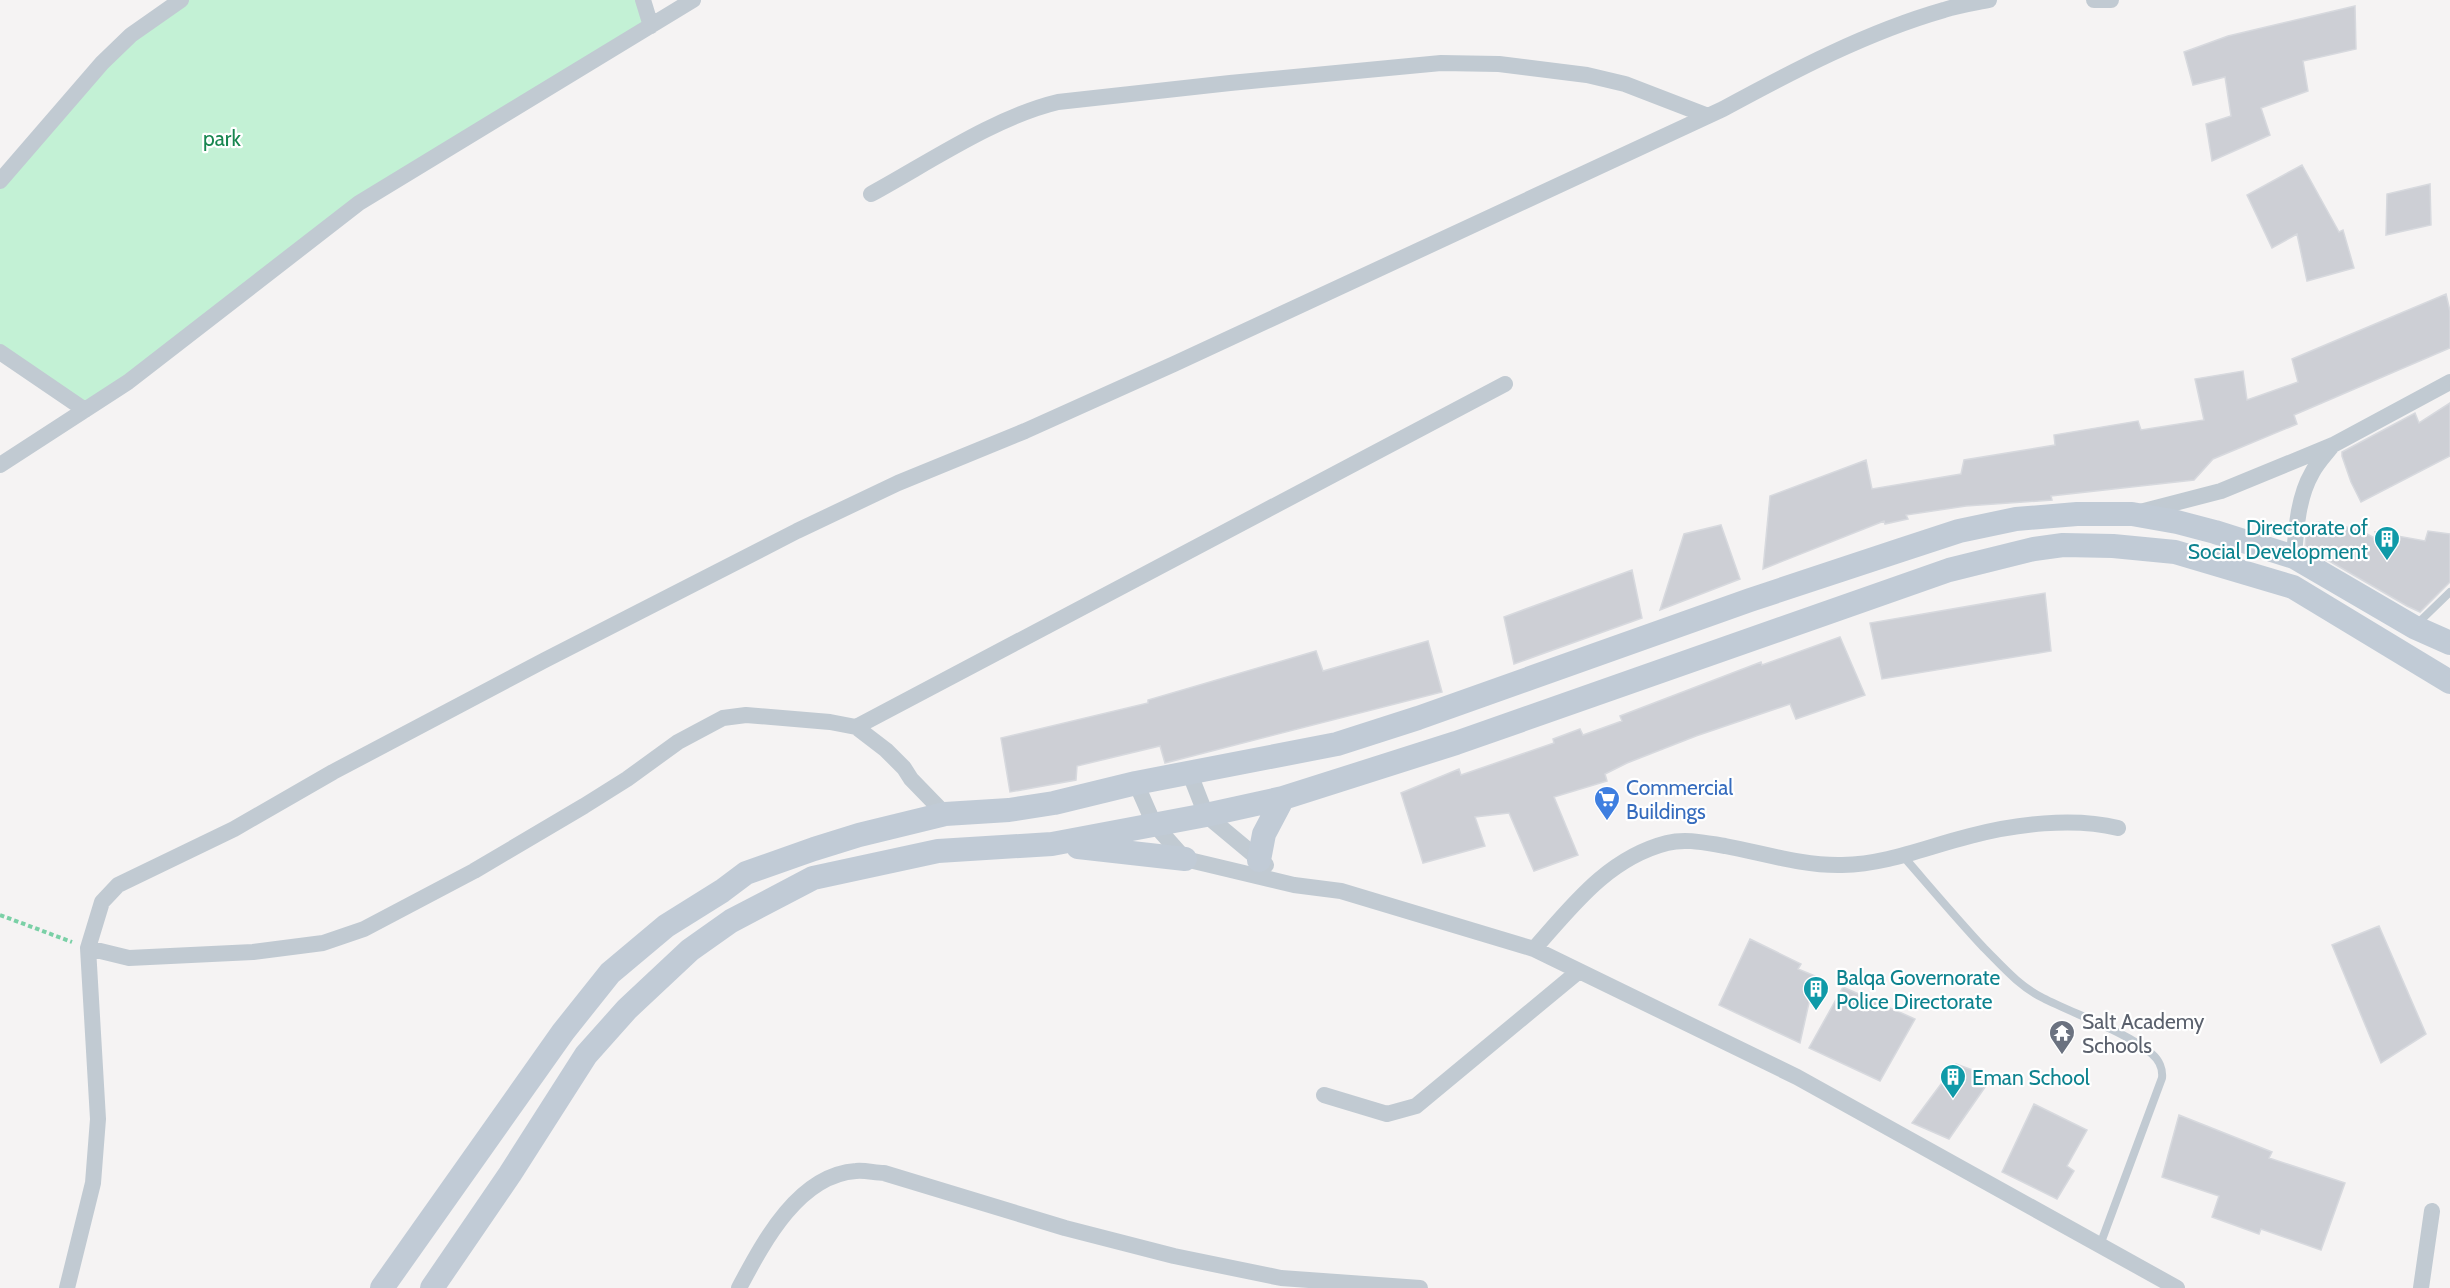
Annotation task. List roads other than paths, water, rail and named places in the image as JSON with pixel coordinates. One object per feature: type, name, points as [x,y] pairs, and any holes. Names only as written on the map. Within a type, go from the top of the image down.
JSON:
[{"type":"main road","points":[[382,1288],[563,1032],[610,974],[666,926],[746,873],[847,838],[945,814],[1009,810],[1054,802],[1136,783],[1337,744],[1418,718],[1750,600],[1959,531],[2016,519],[2077,513],[2132,514],[2187,524],[2294,557],[2414,627],[2450,643]]},
{"type":"main road","points":[[432,1288],[510,1174],[586,1055],[627,1009],[690,951],[730,921],[813,878],[877,862],[938,851],[1052,844],[1283,798],[1456,743],[1949,570],[2034,549],[2063,545],[2113,546],[2175,552],[2293,587],[2450,682]]},
{"type":"main road","points":[[1259,860],[1264,834],[1283,798]]},
{"type":"main road","points":[[1052,844],[1185,859]]},
{"type":"main road","points":[[563,1032],[586,1055]]},
{"type":"street","points":[[0,181],[102,63],[131,35],[181,0]]},
{"type":"street","points":[[643,0],[651,26]]},
{"type":"street","points":[[0,465],[85,410],[163,355],[359,203],[693,0]]},
{"type":"street","points":[[67,1288],[93,1184],[98,1119],[87,948],[102,902],[118,885],[234,829],[333,772],[660,599],[898,483],[1025,431],[1174,364],[1708,116],[1785,76],[1881,33],[1944,10],[1989,0]]},
{"type":"street","points":[[2094,0],[2111,0]]},
{"type":"street","points":[[871,194],[1009,118],[1058,102],[1441,63],[1499,64],[1587,75],[1625,84],[1708,116]]},
{"type":"street","points":[[0,352],[85,410]]},
{"type":"street","points":[[2132,514],[2221,491],[2333,445],[2450,382]]},
{"type":"street","points":[[856,727],[1505,384]]},
{"type":"street","points":[[2294,557],[2296,524],[2306,486],[2313,471],[2333,445]]},
{"type":"street","points":[[87,948],[129,957],[180,957],[253,952],[323,943],[364,929],[474,871],[601,795],[678,742],[723,718],[746,715],[782,717],[856,727],[886,750],[945,814]]},
{"type":"street","points":[[1190,774],[1206,815],[1259,860],[1294,885]]},
{"type":"street","points":[[1136,783],[1154,824],[1185,859],[1294,885],[1341,891],[1534,949],[1797,1077],[2177,1288]]},
{"type":"street","points":[[1534,949],[1593,883],[1609,869],[1640,853],[1667,843],[1692,840],[1827,865],[1878,863],[1972,835],[2038,825],[2076,822],[2118,828]]},
{"type":"street","points":[[1324,1095],[1387,1114],[1416,1106],[1579,971]]},
{"type":"street","points":[[739,1288],[754,1259],[797,1202],[811,1189],[832,1177],[856,1171],[884,1173],[1065,1228],[1173,1256],[1259,1274],[1307,1281],[1420,1288]]},
{"type":"street","points":[[2421,1288],[2432,1210]]},
{"type":"lane","points":[[2414,627],[2450,592]]},
{"type":"lane","points":[[1903,856],[1947,908],[2017,982],[2071,1012],[2135,1042],[2154,1055],[2161,1066],[2162,1078],[2100,1245]]},
{"type":"place","name":"Directorate of Social Development","points":[[2387,562]]},
{"type":"place","name":"Commercial Buildings","points":[[1607,822]]},
{"type":"place","name":"Balqa Governorate Police Directorate","points":[[1816,1012]]},
{"type":"place","name":"Salt Academy Schools","points":[[2062,1056]]},
{"type":"place","name":"Eman School","points":[[1953,1100]]},
{"type":"park label","name":"park","points":[[222,138]]}]
